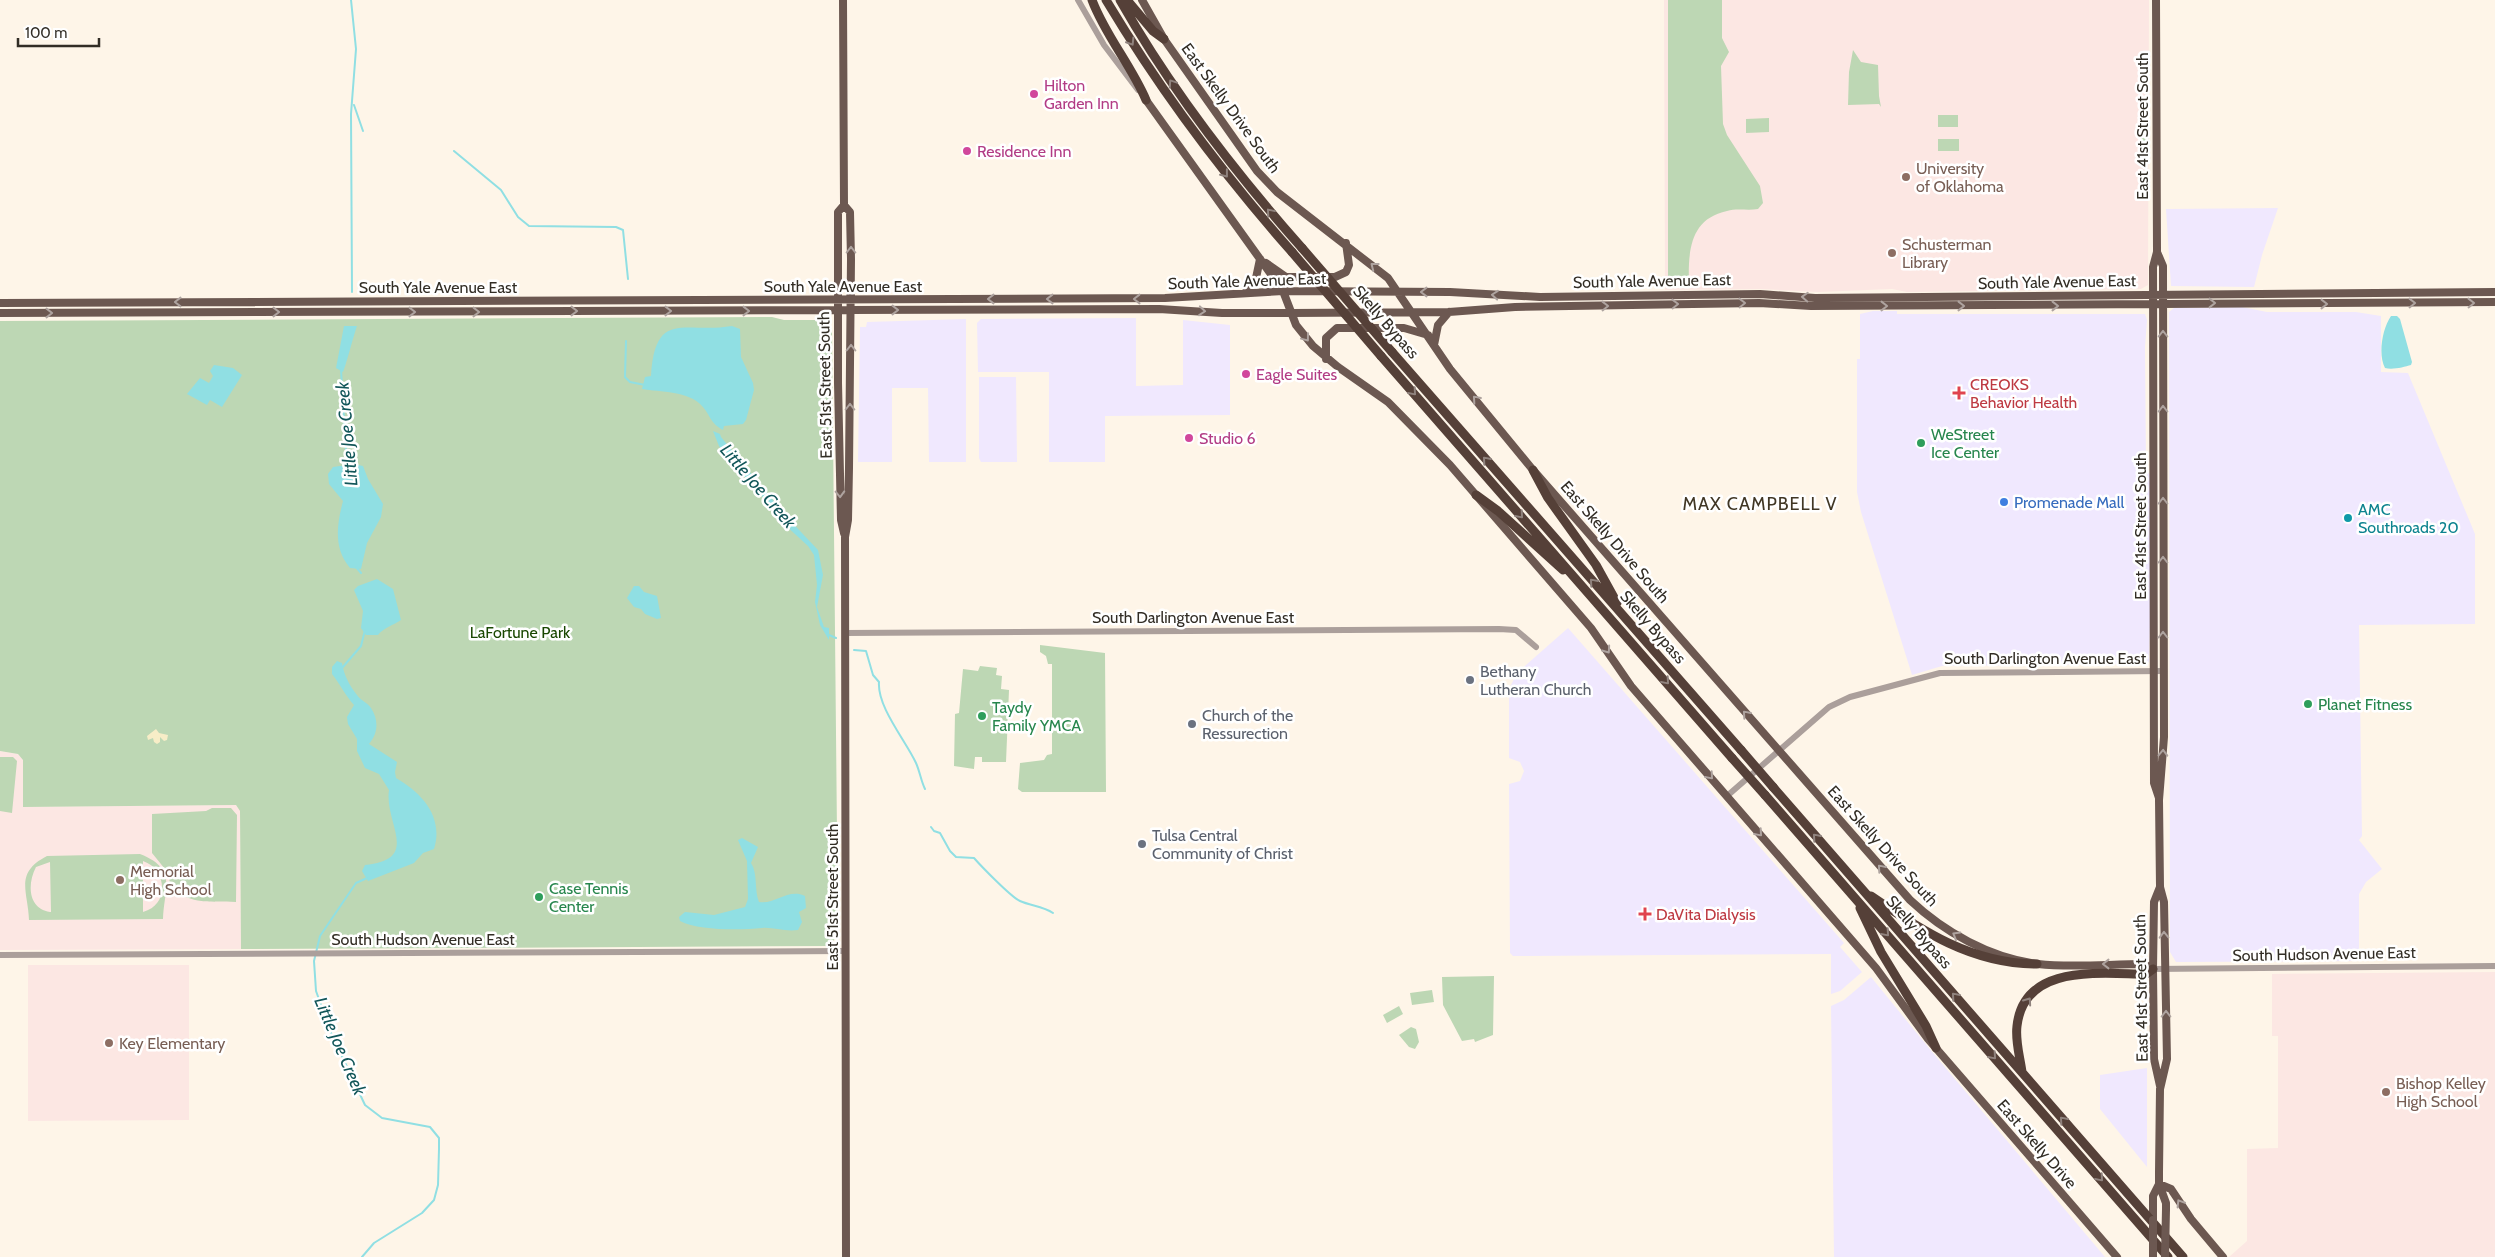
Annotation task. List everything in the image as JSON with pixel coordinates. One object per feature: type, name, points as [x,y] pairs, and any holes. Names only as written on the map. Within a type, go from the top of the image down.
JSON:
[{"type":"highway","points":[[1092,0],[1106,28],[1135,74],[1146,100]]},
{"type":"highway","name":"Skelly Bypass","points":[[1106,0],[1151,72],[1226,175],[1381,356],[2167,1257]]},
{"type":"highway","name":"Skelly Bypass","points":[[1120,0],[1206,132],[1302,248],[2183,1257]]},
{"type":"highway","points":[[1127,0],[1153,31],[1164,39]]},
{"type":"highway","points":[[1533,470],[1548,498],[1596,565],[1626,618]]},
{"type":"highway","points":[[1476,495],[1498,512],[1588,592]]},
{"type":"highway","points":[[1860,887],[1928,934],[1947,944],[1997,960],[2037,964]]},
{"type":"highway","points":[[1854,897],[1880,952],[1926,1026],[1936,1048]]},
{"type":"highway","points":[[2022,1072],[2017,1035],[2018,1018],[2026,1002],[2038,988],[2054,979],[2072,974],[2146,974],[2153,969]]},
{"type":"main road","name":"East 51st Street South","points":[[843,0],[844,205],[850,212],[851,300],[848,520],[845,537],[846,1257]]},
{"type":"main road","name":"East Skelly Drive South","points":[[1142,0],[1164,39],[1264,179],[1277,192],[1381,271],[1399,292],[1455,374],[1533,470],[1903,893],[1927,916],[1968,942],[2001,954],[2037,964],[2144,964],[2153,969]]},
{"type":"main road","name":"East 41st Street South","points":[[2156,0],[2158,252],[2153,267],[2154,783],[2159,800]]},
{"type":"main road","points":[[1146,100],[1283,291],[1296,325],[1306,338],[1326,359],[1400,412],[1476,495],[1591,628],[1631,686],[1876,968],[1936,1048]]},
{"type":"main road","name":"East 51st Street South","points":[[844,205],[838,212],[838,310],[841,520],[845,537]]},
{"type":"main road","points":[[1258,256],[1286,277],[1336,277],[1346,272],[1349,265],[1346,243]]},
{"type":"main road","name":"East 41st Street South","points":[[2158,252],[2163,266],[2164,580],[2162,783],[2159,800],[2160,887],[2164,902],[2167,1059],[2160,1089]]},
{"type":"main road","points":[[1245,293],[1256,278],[1258,256]]},
{"type":"main road","name":"South Yale Avenue East","points":[[0,303],[1080,299],[1182,298],[1283,291],[1540,296],[1693,294],[1853,297],[2153,294],[2418,295],[2495,292]]},
{"type":"main road","points":[[1693,294],[1693,304]]},
{"type":"main road","points":[[1539,306],[1540,296]]},
{"type":"main road","points":[[2015,306],[2028,296]]},
{"type":"main road","points":[[1853,297],[1853,306]]},
{"type":"main road","points":[[1165,298],[1165,309]]},
{"type":"main road","points":[[1182,298],[1182,309]]},
{"type":"main road","points":[[972,299],[972,310]]},
{"type":"main road","points":[[1080,299],[1080,309]]},
{"type":"main road","name":"South Yale Avenue East","points":[[0,313],[1182,309],[1222,313],[1292,313],[1449,312],[1539,306],[1759,303],[1853,306],[2015,306],[2495,302]]},
{"type":"main road","points":[[1434,345],[1438,325],[1449,312]]},
{"type":"main road","points":[[1326,359],[1326,338],[1337,328],[1404,328],[1428,335]]},
{"type":"main road","points":[[2153,454],[2163,458]]},
{"type":"main road","points":[[2153,462],[2163,458]]},
{"type":"main road","points":[[2154,580],[2164,580]]},
{"type":"main road","name":"East 41st Street South","points":[[2160,887],[2154,902],[2154,1059],[2160,1089],[2159,1184],[2166,1203],[2167,1257]]},
{"type":"main road","name":"East Skelly Drive","points":[[1936,1048],[2117,1257]]},
{"type":"main road","points":[[2159,1184],[2171,1189],[2194,1223],[2223,1257]]},
{"type":"main road","name":"East 41st Street South","points":[[2153,1257],[2154,1196],[2159,1184]]},
{"type":"street","points":[[1078,0],[1104,44],[1146,100]]},
{"type":"street","name":"South Darlington Avenue East","points":[[845,633],[1499,629],[1516,630],[1536,647]]},
{"type":"street","name":"South Darlington Avenue East","points":[[1727,796],[1834,703],[1850,696],[1934,674],[2163,671]]},
{"type":"street","name":"South Hudson Avenue East","points":[[0,955],[845,951]]},
{"type":"street","name":"South Hudson Avenue East","points":[[2153,969],[2495,966]]},
{"type":"shaded area","name":"University of Oklahoma","points":[[1664,0],[2149,0],[2148,285],[2141,289],[1907,292],[1892,289],[1818,292],[1760,289],[1665,290]]},
{"type":"shaded area","points":[[2278,208],[2262,255],[2254,287],[2171,286],[2166,209]]},
{"type":"shaded area","points":[[2242,307],[2267,312],[2356,312],[2381,316],[2381,372],[2408,373],[2475,534],[2475,624],[2359,625],[2362,836],[2359,840],[2382,869],[2366,882],[2359,894],[2359,961],[2176,962],[2170,952],[2169,312],[2174,308]]},
{"type":"shaded area","name":"Promenade Mall","points":[[1873,311],[1897,311],[1897,314],[2145,314],[2147,320],[2145,347],[2146,468],[2150,476],[2149,662],[2146,664],[1942,666],[1912,675],[1861,512],[1857,492],[1857,359],[1860,359],[1860,314]]},
{"type":"shaded area","points":[[1136,318],[1136,386],[1183,385],[1183,320],[1230,325],[1230,415],[1105,416],[1105,462],[1049,462],[1049,372],[978,372],[977,323],[981,319]]},
{"type":"shaded area","points":[[966,319],[966,462],[929,462],[928,388],[892,388],[892,462],[858,462],[860,327],[866,327],[867,322]]},
{"type":"shaded area","points":[[979,377],[1016,377],[1017,462],[981,462],[979,458]]},
{"type":"shaded area","points":[[1568,628],[1844,943],[1840,947],[1862,972],[1840,991],[1831,994],[1831,954],[1513,956],[1510,953],[1509,784],[1520,781],[1524,771],[1520,762],[1509,758],[1509,689],[1517,673]]},
{"type":"shaded area","name":"Memorial High School","points":[[0,751],[18,754],[24,760],[23,807],[236,805],[240,811],[241,949],[0,950]]},
{"type":"shaded area","name":"Key Elementary","points":[[28,965],[189,965],[189,1120],[28,1121]]},
{"type":"shaded area","name":"Bishop Kelley High School","points":[[2495,972],[2495,1257],[2229,1257],[2247,1241],[2247,1149],[2278,1148],[2278,1036],[2272,1036],[2272,974]]},
{"type":"shaded area","points":[[1871,977],[2105,1257],[1834,1257],[1831,1006],[1844,1000]]},
{"type":"shaded area","points":[[2147,1068],[2147,1167],[2100,1109],[2100,1075]]},
{"type":"green space","points":[[1668,0],[1722,0],[1722,38],[1729,52],[1721,66],[1723,124],[1727,135],[1760,186],[1763,203],[1758,209],[1727,211],[1714,215],[1705,221],[1693,239],[1689,261],[1689,285],[1668,286]]},
{"type":"green space","points":[[1853,50],[1861,62],[1878,65],[1881,107],[1879,104],[1848,105],[1849,72]]},
{"type":"green space","points":[[1938,115],[1958,115],[1958,127],[1938,127]]},
{"type":"green space","points":[[1769,118],[1769,132],[1746,133],[1746,119]]},
{"type":"green space","points":[[2149,120],[2149,144],[2141,141],[2137,133],[2139,125]]},
{"type":"green space","points":[[1938,139],[1959,139],[1959,151],[1938,151]]},
{"type":"green space","name":"LaFortune Park","points":[[772,317],[784,320],[820,320],[832,329],[838,935],[829,946],[241,949],[240,811],[236,805],[23,807],[23,760],[18,754],[0,751],[0,321]]},
{"type":"green space","points":[[1040,645],[1105,653],[1106,792],[1022,792],[1018,789],[1020,763],[1044,760],[1047,755],[1052,754],[1052,728],[1048,727],[1048,721],[1052,720],[1052,664],[1048,664],[1046,656],[1040,652]]},
{"type":"green space","name":"Taydy Family YMCA","points":[[980,666],[997,668],[996,675],[1002,676],[1001,689],[1009,690],[1006,762],[982,762],[982,757],[975,757],[974,769],[954,766],[955,714],[959,713],[963,669],[978,671]]},
{"type":"green space","points":[[0,757],[13,757],[17,761],[12,813],[0,811]]},
{"type":"green space","points":[[212,808],[231,808],[237,815],[236,902],[194,900],[170,888],[169,874],[152,853],[152,814],[206,811]]},
{"type":"green space","points":[[140,854],[152,860],[160,866],[166,880],[163,919],[29,920],[25,884],[27,876],[30,869],[37,862],[47,856]],"holes":[[[143,861],[157,871],[162,887],[158,902],[152,908],[143,912]],[[50,862],[51,912],[37,906],[31,895],[31,881],[36,867]]]},
{"type":"green space","points":[[1494,976],[1493,1035],[1475,1042],[1474,1039],[1462,1041],[1443,1005],[1442,977]]},
{"type":"green space","points":[[1432,990],[1434,1002],[1412,1005],[1410,993]]},
{"type":"green space","points":[[1399,1006],[1403,1014],[1387,1023],[1383,1015]]},
{"type":"green space","points":[[1411,1027],[1416,1029],[1419,1042],[1415,1049],[1409,1047],[1399,1035]]},
{"type":"sand","points":[[156,729],[159,733],[168,735],[167,740],[164,741],[160,737],[160,742],[157,744],[153,738],[148,740],[147,736]]},
{"type":"water","points":[[2391,316],[2397,316],[2400,319],[2412,362],[2411,365],[2388,369],[2385,368],[2383,363],[2381,349],[2385,328]]},
{"type":"water","points":[[344,326],[357,326],[343,372],[336,368]]},
{"type":"water","points":[[732,326],[740,329],[741,357],[753,383],[754,390],[746,420],[743,424],[724,426],[723,430],[713,422],[702,406],[690,397],[642,389],[645,377],[651,376],[654,355],[659,341],[666,332],[675,328]]},
{"type":"water","points":[[214,365],[233,368],[242,375],[222,407],[210,400],[207,405],[187,394],[200,378],[209,383],[213,376],[210,371]]},
{"type":"water","points":[[713,431],[720,434],[784,514],[818,550],[823,575],[817,607],[824,627],[829,628],[829,640],[820,625],[815,602],[817,585],[814,555],[808,546],[783,523],[758,491],[727,457],[719,446]]},
{"type":"water","points":[[354,464],[363,466],[368,479],[383,504],[381,517],[367,543],[361,569],[350,568],[341,552],[338,527],[343,501],[329,484],[328,474],[333,467]]},
{"type":"water","points":[[377,579],[393,589],[401,620],[378,635],[366,635],[361,628],[363,611],[354,590],[358,586]]},
{"type":"water","points":[[634,586],[639,586],[644,592],[657,596],[661,618],[657,619],[634,607],[627,598]]},
{"type":"water","points":[[337,661],[342,663],[349,684],[360,698],[370,706],[374,713],[376,731],[369,744],[397,762],[396,778],[406,784],[422,799],[433,816],[436,827],[434,849],[423,853],[414,863],[368,881],[362,871],[365,865],[382,861],[392,856],[396,848],[396,838],[389,803],[389,790],[379,774],[365,768],[357,751],[357,739],[348,724],[347,717],[354,705],[332,674],[332,667]]},
{"type":"water","points":[[742,838],[758,847],[751,863],[759,902],[771,901],[793,894],[805,896],[806,908],[799,912],[802,922],[798,930],[709,928],[698,927],[680,921],[679,917],[685,912],[714,915],[745,907],[748,899],[747,861],[738,840]]},
{"type":"waterway","name":"Little Joe Creek","points":[[351,0],[356,49],[351,114],[352,292]]},
{"type":"waterway","name":"Little Joe Creek","points":[[354,105],[363,131]]},
{"type":"waterway","name":"Little Joe Creek","points":[[454,151],[501,190],[518,217],[529,226],[616,227],[623,230],[628,279]]},
{"type":"waterway","name":"Little Joe Creek","points":[[626,341],[625,377],[630,382],[645,385]]},
{"type":"waterway","name":"Little Joe Creek","points":[[341,370],[347,467]]},
{"type":"waterway","name":"Little Joe Creek","points":[[356,567],[361,573]]},
{"type":"waterway","name":"Little Joe Creek","points":[[342,668],[361,646],[365,630]]},
{"type":"waterway","name":"Little Joe Creek","points":[[829,635],[836,638]]},
{"type":"waterway","name":"Little Joe Creek","points":[[854,650],[866,651],[873,675],[879,682],[880,692],[887,713],[916,763],[925,789]]},
{"type":"waterway","name":"Little Joe Creek","points":[[931,827],[934,831],[940,833],[950,851],[956,857],[974,858],[996,881],[1020,901],[1053,913]]},
{"type":"waterway","name":"Little Joe Creek","points":[[362,1257],[374,1243],[422,1213],[434,1200],[438,1185],[439,1149],[439,1138],[430,1127],[382,1118],[365,1105],[332,1035],[316,991],[314,961],[320,936],[356,883],[367,878]]},
{"type":"place","name":"Hilton Garden Inn","points":[[1034,94]]},
{"type":"place","name":"Residence Inn","points":[[967,151]]},
{"type":"place","name":"University of Oklahoma","points":[[1906,177]]},
{"type":"place","name":"Schusterman Library","points":[[1892,253]]},
{"type":"place","name":"Eagle Suites","points":[[1246,374]]},
{"type":"place","name":"CREOKS Behavior Health","points":[[1959,393]]},
{"type":"place","name":"Studio 6","points":[[1189,438]]},
{"type":"place","name":"WeStreet Ice Center","points":[[1921,443]]},
{"type":"place","name":"Promenade Mall","points":[[2004,502]]},
{"type":"place","name":"AMC Southroads 20","points":[[2348,518]]},
{"type":"place","name":"Bethany Lutheran Church","points":[[1470,680]]},
{"type":"place","name":"Planet Fitness","points":[[2308,704]]},
{"type":"place","name":"Taydy Family YMCA","points":[[982,716]]},
{"type":"place","name":"Church of the Ressurection","points":[[1192,724]]},
{"type":"place","name":"Tulsa Central Community of Christ","points":[[1142,844]]},
{"type":"place","name":"Memorial High School","points":[[120,880]]},
{"type":"place","name":"Case Tennis Center","points":[[539,897]]},
{"type":"place","name":"DaVita Dialysis","points":[[1645,914]]},
{"type":"place","name":"Key Elementary","points":[[109,1043]]},
{"type":"place","name":"Bishop Kelley High School","points":[[2386,1092]]},
{"type":"district","name":"MAX CAMPBELL V","points":[[1760,504]]}]
